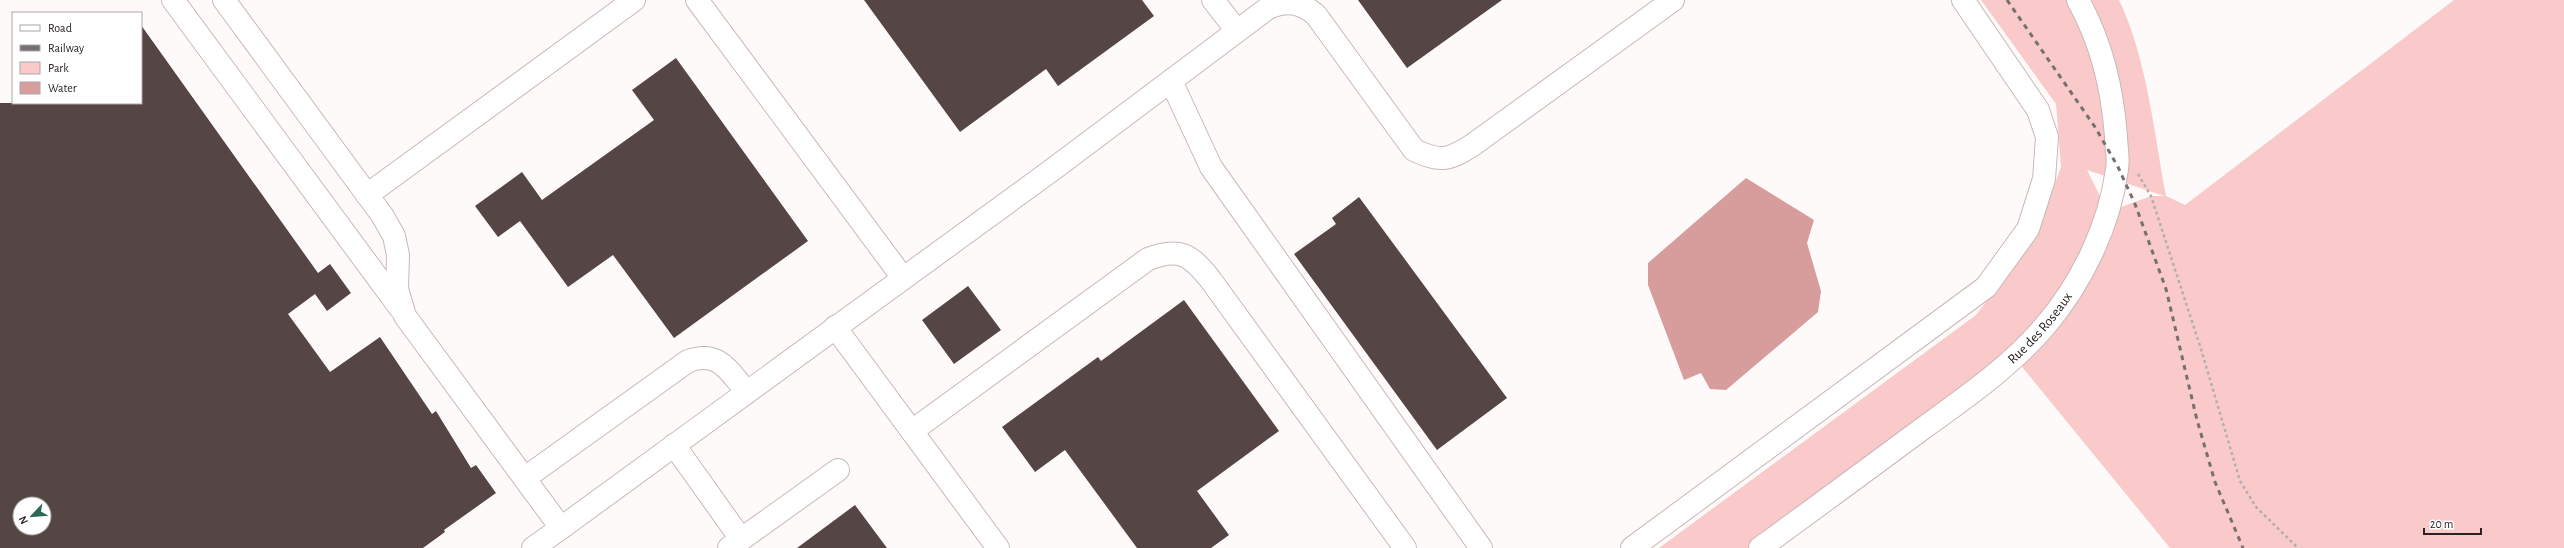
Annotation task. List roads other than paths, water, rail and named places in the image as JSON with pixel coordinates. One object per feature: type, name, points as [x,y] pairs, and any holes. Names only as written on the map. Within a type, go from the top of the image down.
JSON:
[{"type":"street","points":[[173,0],[561,528]]},
{"type":"street","points":[[224,0],[367,195],[394,236],[398,255],[397,289],[405,316]]},
{"type":"street","points":[[367,195],[634,0]]},
{"type":"street","points":[[697,0],[903,278]]},
{"type":"street","points":[[1214,0],[1237,32]]},
{"type":"street","points":[[533,548],[835,328],[1171,80],[1277,4],[1296,4],[1307,8],[1316,15],[1414,150],[1432,159],[1446,159],[1458,155],[1474,144],[1673,0]]},
{"type":"street","points":[[1632,548],[1986,287],[2028,229],[2044,178],[2047,137],[2038,110],[1963,0]]},
{"type":"street","name":"Rue des Roseaux","points":[[1760,548],[1980,387],[2034,337],[2066,299],[2092,249],[2108,212],[2118,167],[2113,103],[2106,65],[2091,24],[2078,0]]},
{"type":"street","points":[[1171,80],[1211,167],[1481,548]]},
{"type":"street","points":[[912,431],[1148,259],[1166,252],[1182,254],[1195,261],[1210,279],[1405,548]]},
{"type":"street","points":[[835,328],[998,548]]},
{"type":"street","points":[[525,478],[688,362],[701,357],[712,358],[721,363],[747,392]]},
{"type":"street","points":[[674,445],[735,544],[838,470]]},
{"type":"water","points":[[1746,178],[1814,220],[1807,243],[1821,291],[1818,312],[1726,390],[1710,389],[1701,373],[1684,380],[1648,285],[1648,263]]},
{"type":"railway","points":[[2007,0],[2095,127],[2118,167],[2135,204],[2166,289],[2197,420],[2215,482],[2243,548]]}]
